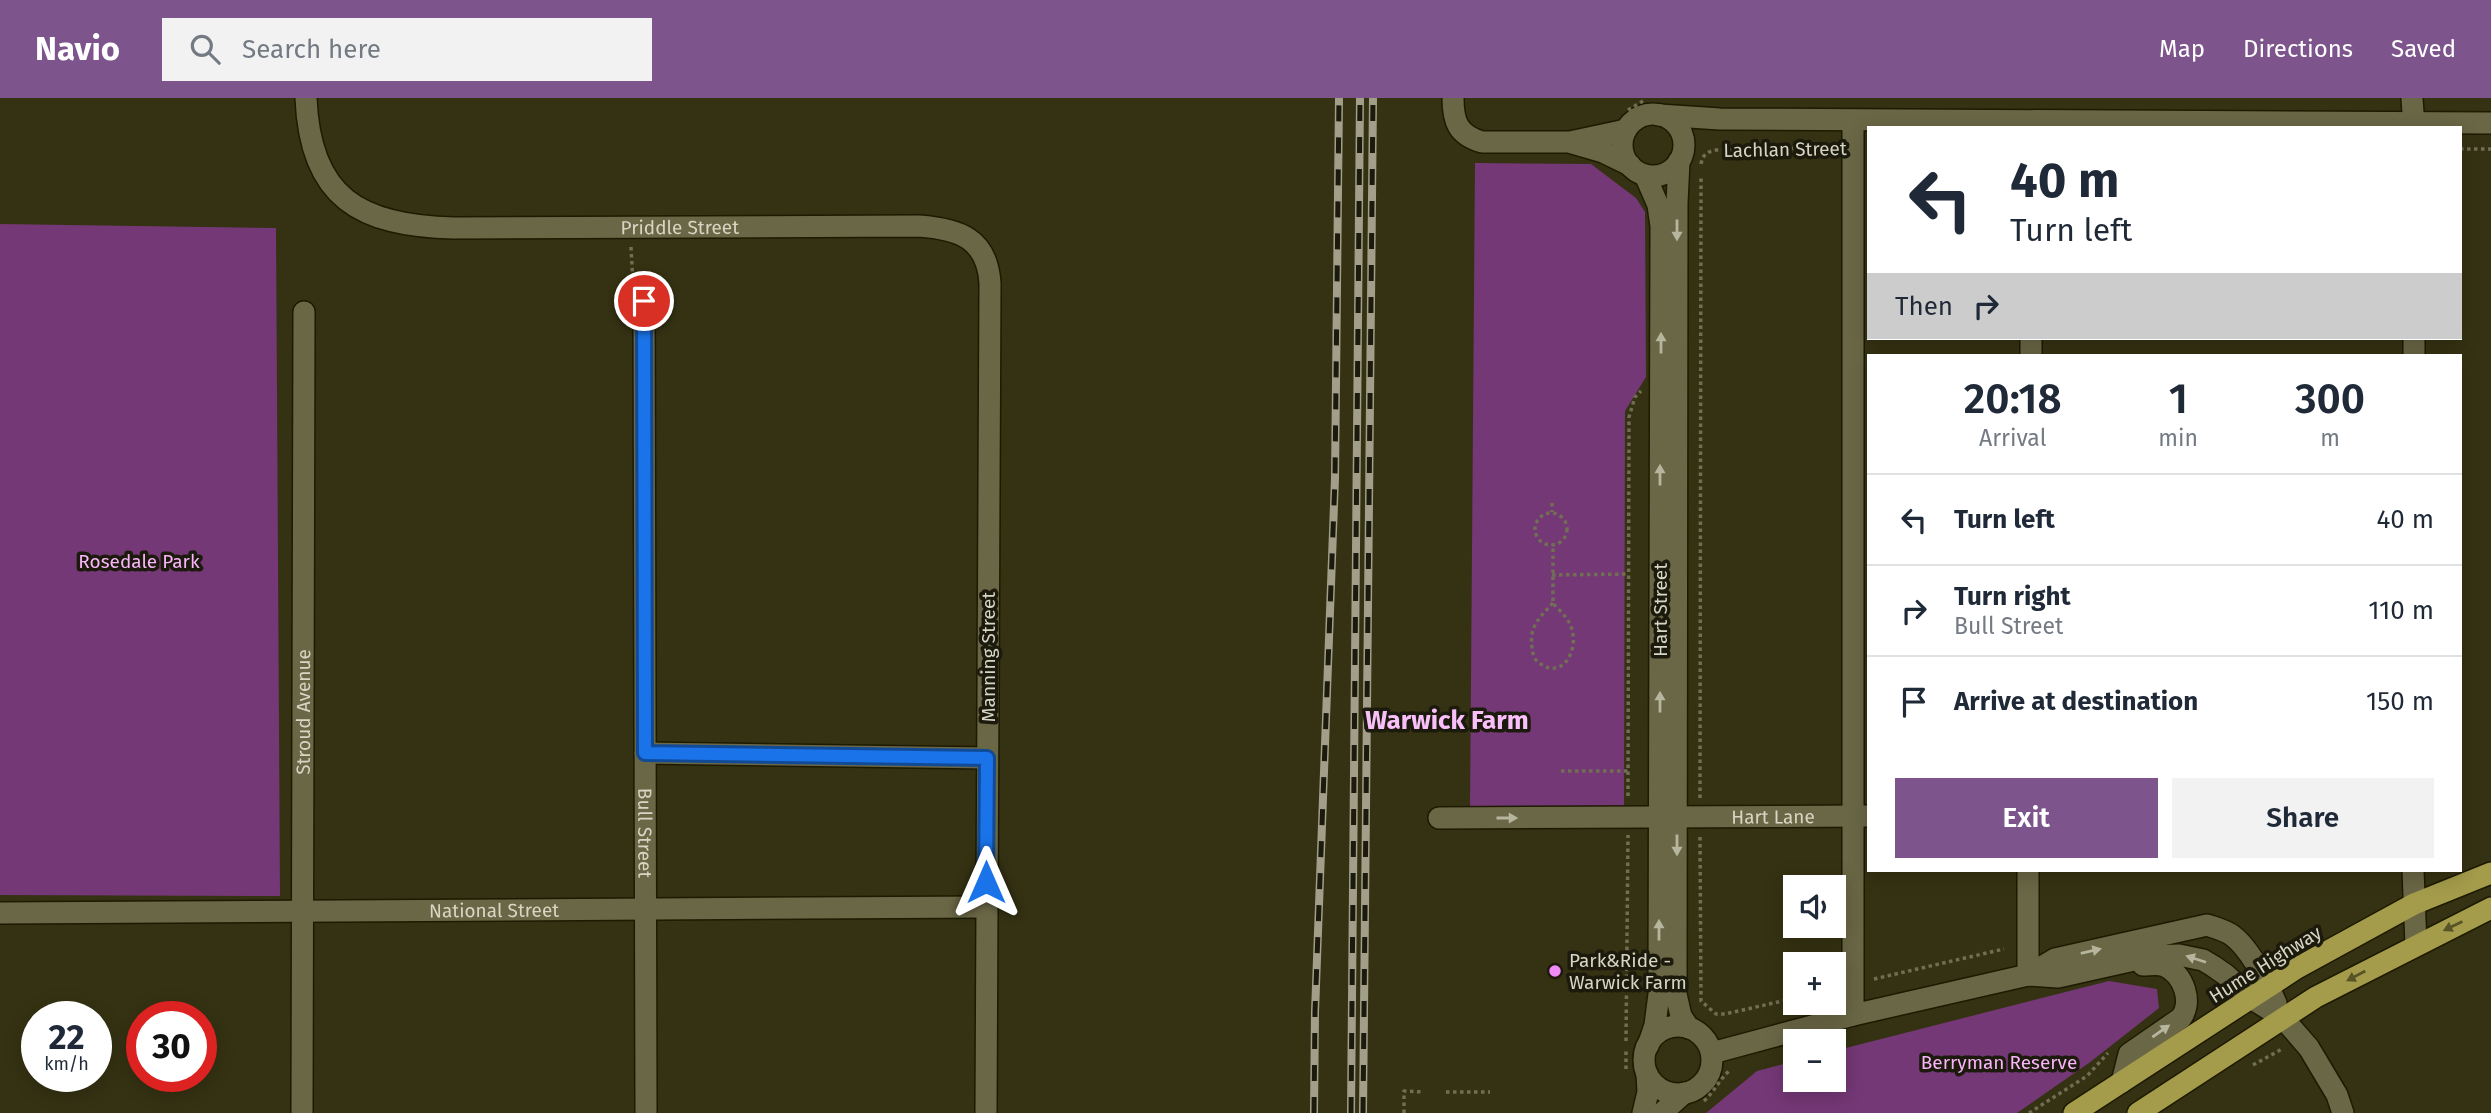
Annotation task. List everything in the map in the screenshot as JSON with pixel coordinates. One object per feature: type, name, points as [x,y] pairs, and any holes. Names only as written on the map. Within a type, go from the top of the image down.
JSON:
[{"type":"highway","name":"Hume Highway","points":[[2074,1113],[2297,968],[2414,904],[2491,873]]},
{"type":"highway","points":[[2137,1113],[2316,998],[2491,908]]},
{"type":"street","name":"Priddle Street","points":[[306,98],[312,149],[323,174],[338,194],[364,212],[391,222],[420,227],[940,228]]},
{"type":"street","points":[[1453,98],[1456,123],[1470,139],[1493,142],[1570,142],[1626,130]]},
{"type":"street","points":[[2412,98],[2413,125]]},
{"type":"street","points":[[1638,170],[1622,148],[1622,139],[1626,130],[1639,117],[1659,115],[1720,119]]},
{"type":"street","points":[[1659,115],[1675,124],[1681,152]]},
{"type":"street","points":[[1570,142],[1603,152],[1638,170],[1664,174],[1672,169],[1681,152],[1720,119]]},
{"type":"street","name":"Lachlan Street","points":[[1720,119],[2032,124],[2491,123]]},
{"type":"street","points":[[1853,120],[1861,816],[1853,1015]]},
{"type":"street","name":"Hart Street","points":[[1647,1045],[1655,1025],[1659,994],[1669,817],[1677,203],[1681,152]]},
{"type":"street","name":"Hart Street","points":[[1638,170],[1658,205],[1661,226],[1669,817],[1676,993],[1681,1016],[1689,1028]]},
{"type":"street","name":"Manning Street","points":[[940,228],[958,233],[972,241],[989,267],[986,1113]]},
{"type":"street","name":"Bull Street","points":[[644,301],[646,1113]]},
{"type":"street","name":"Stroud Avenue","points":[[302,1113],[304,312]]},
{"type":"street","points":[[645,753],[987,758]]},
{"type":"street","name":"Hart Lane","points":[[1439,818],[1861,816]]},
{"type":"street","points":[[2028,872],[2028,975]]},
{"type":"street","points":[[2413,872],[2416,945]]},
{"type":"street","name":"National Street","points":[[0,913],[986,907]]},
{"type":"street","points":[[2028,975],[2055,959],[2207,926],[2221,929],[2234,936],[2260,992],[2309,1048],[2337,1095],[2343,1113]]},
{"type":"street","points":[[1712,1053],[1853,1015],[2028,975],[2058,977],[2152,956],[2190,956],[2203,960],[2260,992]]},
{"type":"street","points":[[2101,968],[2157,964],[2166,967],[2178,978],[2187,996],[2186,1010],[2181,1018],[2129,1054],[2122,1082]]},
{"type":"street","points":[[1637,1073],[1644,1064],[1647,1045],[1661,1031],[1679,1026],[1689,1028],[1704,1037],[1712,1053],[1709,1074],[1690,1100],[1662,1113]]},
{"type":"street","points":[[1637,1073],[1662,1090],[1690,1100]]},
{"type":"street","points":[[1637,1073],[1648,1093],[1643,1113]]},
{"type":"path","name":"Lachlan Street","points":[[1700,817],[1701,163],[1703,156],[1716,149],[1853,147]]},
{"type":"path","points":[[2462,149],[2491,149]]},
{"type":"path","points":[[630,227],[633,297],[644,301]]},
{"type":"path","points":[[1628,808],[1629,416],[1635,397],[1649,382]]},
{"type":"path","points":[[1552,503],[1552,512]]},
{"type":"path","points":[[1552,512],[1562,516],[1567,526],[1562,541],[1553,544],[1542,542],[1535,529],[1542,515],[1552,512]]},
{"type":"path","points":[[1553,544],[1553,603],[1569,622],[1573,642],[1571,655],[1566,663],[1552,668],[1534,658],[1531,639],[1534,622],[1553,603]]},
{"type":"path","points":[[1552,575],[1629,574]]},
{"type":"path","points":[[1560,771],[1629,771]]},
{"type":"path","points":[[1700,817],[1701,1001],[1716,1014],[1725,1014],[1783,1001]]},
{"type":"path","points":[[1628,831],[1637,1073]]},
{"type":"path","points":[[1853,984],[2004,949]]},
{"type":"path","points":[[2029,1113],[2087,1076],[2112,1049]]},
{"type":"path","points":[[1690,1100],[1711,1095],[1719,1080],[1731,1069]]},
{"type":"path","points":[[1404,1113],[1404,1091],[1424,1092]]},
{"type":"path","points":[[1446,1092],[1490,1092]]},
{"type":"green space","points":[[1475,163],[1591,164],[1636,198],[1645,212],[1646,377],[1625,411],[1624,812],[1470,809]]},
{"type":"green space","name":"Rosedale Park","points":[[0,224],[276,228],[280,896],[0,895]]},
{"type":"green space","name":"Berryman Reserve","points":[[2109,981],[2157,989],[2159,1008],[2089,1063],[2017,1113],[1706,1113],[1757,1071],[1783,1064],[1783,1092],[1846,1092],[1846,1048]]},
{"type":"railway","points":[[1314,1113],[1315,1012],[1335,478],[1339,98]]},
{"type":"railway","points":[[1351,1113],[1360,98]]},
{"type":"railway","points":[[1363,1113],[1373,98]]},
{"type":"place","name":"Park&Ride - Warwick Farm","points":[[1555,971]]},
{"type":"district","name":"Warwick Farm","points":[[1447,720]]},
{"type":"route","points":[[644,301],[645,753],[987,758],[986,882]]}]
